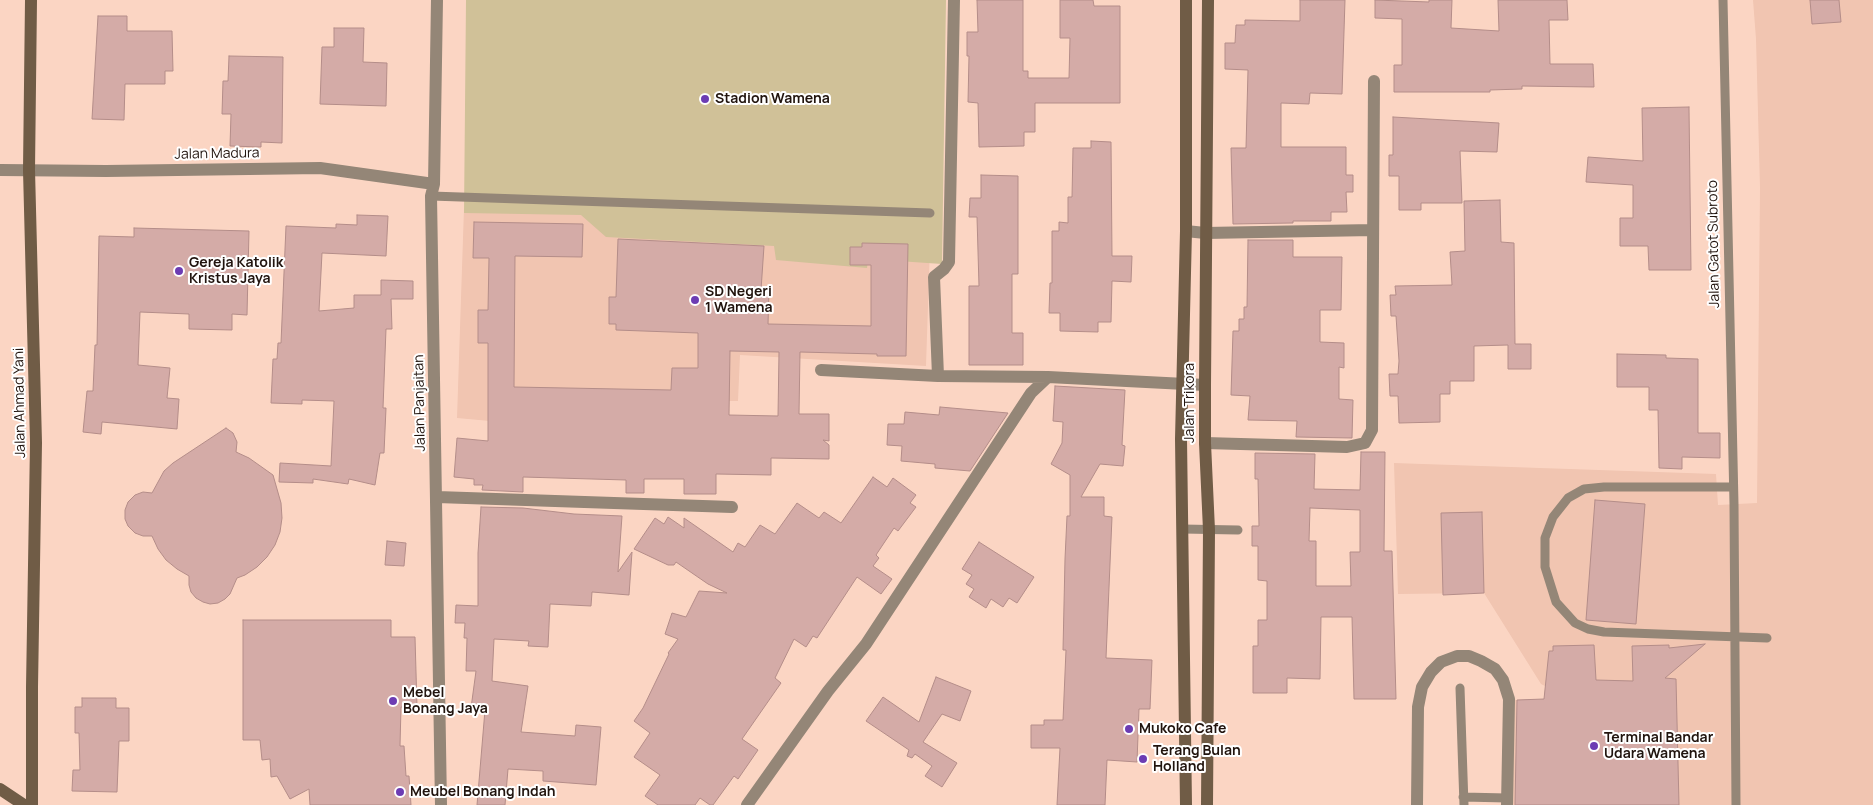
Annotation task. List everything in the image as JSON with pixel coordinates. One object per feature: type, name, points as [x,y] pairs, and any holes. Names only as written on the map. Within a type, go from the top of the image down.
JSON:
[{"type":"main road","name":"Jalan Ahmad Yani","points":[[32,0],[29,170],[36,443],[32,805]]},
{"type":"main road","name":"Jalan Trikora","points":[[1186,0],[1186,231],[1182,385],[1186,805]]},
{"type":"main road","name":"Jalan Trikora","points":[[1207,805],[1209,530],[1204,385],[1208,0]]},
{"type":"main road","points":[[0,789],[24,805]]},
{"type":"street","name":"Jalan Panjaitan","points":[[437,0],[432,190],[441,805]]},
{"type":"street","points":[[938,376],[934,277],[949,262],[954,0]]},
{"type":"street","points":[[1205,443],[1347,446],[1365,443],[1372,430],[1374,80]]},
{"type":"street","name":"Jalan Madura","points":[[0,170],[320,168],[432,190]]},
{"type":"street","points":[[1186,231],[1205,233],[1373,230]]},
{"type":"street","points":[[821,370],[938,376],[1048,377],[1204,385]]},
{"type":"street","points":[[747,805],[822,699],[866,644],[1031,393],[1048,377]]},
{"type":"street","points":[[437,497],[732,507]]},
{"type":"street","points":[[1417,805],[1418,707],[1422,687],[1431,672],[1441,662],[1457,656],[1469,656],[1481,661],[1494,669],[1503,680],[1509,699],[1507,802]]},
{"type":"lane","name":"Jalan Gatot Subroto","points":[[1722,0],[1734,487],[1736,805]]},
{"type":"lane","points":[[432,190],[930,213]]},
{"type":"lane","points":[[1734,487],[1604,488],[1584,490],[1568,498],[1553,517],[1545,538],[1545,567],[1556,602],[1575,622],[1588,630],[1768,638]]},
{"type":"lane","points":[[1182,529],[1238,530]]},
{"type":"lane","points":[[1460,688],[1463,801],[1507,802]]},
{"type":"shaded area","name":"Stadion Wamena","points":[[466,0],[946,0],[942,264],[868,259],[867,268],[776,260],[774,246],[606,237],[581,215],[464,213]]},
{"type":"shaded area","points":[[1753,0],[1873,0],[1873,805],[1512,805],[1511,700],[1544,699],[1545,686],[1541,684],[1484,593],[1398,594],[1394,463],[1716,474],[1718,505],[1757,503],[1760,188],[1756,39]]},
{"type":"shaded area","name":"SD Negeri 1 Wamena","points":[[464,208],[588,212],[930,245],[926,366],[740,355],[738,401],[687,401],[523,424],[457,418]]},
{"type":"building","points":[[977,0],[1023,0],[1023,71],[1028,71],[1028,78],[1069,78],[1070,38],[1060,38],[1060,0],[1093,0],[1094,6],[1120,6],[1120,103],[1035,103],[1035,132],[1024,132],[1024,146],[979,147],[978,103],[968,102],[969,56],[967,56],[967,32],[978,32]]},
{"type":"building","points":[[1300,0],[1345,0],[1342,94],[1310,93],[1309,104],[1281,103],[1281,147],[1346,147],[1346,175],[1353,175],[1353,192],[1346,192],[1347,212],[1331,212],[1331,221],[1233,224],[1231,148],[1246,148],[1248,70],[1225,69],[1225,43],[1235,43],[1236,25],[1245,25],[1245,20],[1300,21]]},
{"type":"building","points":[[1375,0],[1429,2],[1429,0],[1452,0],[1451,28],[1499,31],[1498,0],[1567,0],[1568,20],[1549,20],[1550,64],[1593,64],[1594,87],[1522,86],[1522,89],[1490,90],[1490,92],[1394,92],[1394,65],[1402,65],[1402,19],[1375,18]]},
{"type":"building","points":[[1810,0],[1839,0],[1841,22],[1812,24]]},
{"type":"building","points":[[98,16],[127,16],[127,31],[172,31],[173,71],[165,71],[165,84],[125,84],[124,120],[92,119]]},
{"type":"building","points":[[334,28],[364,28],[363,62],[387,63],[386,106],[320,104],[322,47],[334,47]]},
{"type":"building","points":[[229,56],[283,57],[282,143],[261,142],[261,147],[230,146],[231,114],[222,114],[223,81],[228,81]]},
{"type":"building","points":[[1689,107],[1691,270],[1649,270],[1648,246],[1620,246],[1620,218],[1633,218],[1633,185],[1586,182],[1588,157],[1643,161],[1642,108]]},
{"type":"building","points":[[1393,117],[1499,123],[1497,152],[1460,151],[1462,203],[1421,203],[1421,210],[1399,210],[1399,176],[1389,176],[1389,155],[1393,155]]},
{"type":"building","points":[[1091,141],[1111,142],[1112,256],[1132,256],[1131,282],[1112,281],[1111,322],[1098,322],[1098,332],[1060,331],[1060,313],[1049,313],[1050,283],[1052,283],[1052,231],[1059,231],[1059,222],[1068,223],[1068,197],[1072,197],[1073,148],[1091,148]]},
{"type":"building","points":[[981,175],[1018,176],[1018,274],[1012,274],[1012,333],[1023,333],[1023,365],[969,365],[969,286],[979,286],[977,217],[969,217],[970,198],[981,198]]},
{"type":"building","points":[[1500,200],[1501,242],[1514,243],[1515,344],[1531,344],[1531,369],[1508,369],[1508,345],[1474,346],[1474,381],[1450,381],[1450,394],[1440,394],[1440,422],[1399,423],[1398,396],[1390,396],[1389,374],[1398,374],[1399,361],[1396,316],[1391,316],[1390,295],[1396,295],[1395,286],[1452,285],[1450,252],[1465,251],[1464,201]]},
{"type":"building","points":[[357,215],[388,216],[386,256],[322,253],[319,311],[354,308],[354,295],[381,295],[381,280],[413,281],[413,299],[391,299],[392,329],[386,329],[383,408],[386,408],[384,453],[380,453],[375,485],[349,479],[348,484],[313,479],[313,483],[279,482],[280,463],[331,466],[334,401],[302,400],[302,404],[271,403],[273,359],[277,359],[278,343],[281,343],[286,226],[336,228],[336,224],[357,225]]},
{"type":"building","points":[[474,222],[583,224],[582,257],[515,256],[514,387],[671,390],[672,368],[698,368],[698,333],[616,330],[616,324],[609,324],[609,297],[616,297],[618,239],[764,246],[761,290],[769,290],[768,324],[871,326],[871,265],[850,265],[850,247],[862,247],[862,243],[908,244],[906,356],[800,352],[799,414],[829,414],[829,441],[823,440],[829,445],[829,459],[771,458],[771,475],[716,474],[716,494],[684,494],[684,479],[644,479],[644,493],[626,493],[626,480],[523,477],[523,492],[482,490],[483,485],[474,485],[474,479],[454,477],[457,438],[488,441],[488,343],[478,343],[478,310],[488,310],[489,258],[473,258]],"holes":[[[730,351],[779,352],[778,416],[729,415]]]},
{"type":"building","points":[[134,228],[249,231],[247,315],[232,314],[232,330],[189,329],[189,314],[140,312],[138,365],[170,368],[167,398],[179,399],[177,429],[102,422],[101,434],[83,432],[87,391],[93,391],[95,345],[97,345],[99,236],[134,237]]},
{"type":"building","points":[[1248,240],[1293,240],[1293,257],[1342,257],[1341,310],[1320,310],[1320,342],[1344,343],[1344,368],[1339,367],[1339,399],[1353,400],[1352,438],[1296,437],[1297,421],[1248,420],[1250,396],[1231,395],[1233,331],[1239,331],[1239,319],[1244,319],[1244,307],[1247,307]]},
{"type":"building","points":[[1617,354],[1666,355],[1666,358],[1698,359],[1698,433],[1720,433],[1720,458],[1682,457],[1682,469],[1659,468],[1658,410],[1649,410],[1649,387],[1617,387]]},
{"type":"building","points":[[1055,386],[1125,390],[1122,445],[1125,446],[1123,466],[1100,464],[1081,497],[1104,497],[1104,516],[1112,517],[1106,658],[1152,660],[1150,709],[1139,709],[1137,762],[1107,760],[1105,805],[1057,805],[1060,748],[1031,748],[1031,725],[1044,725],[1044,720],[1063,720],[1066,650],[1063,650],[1065,559],[1067,516],[1070,516],[1070,475],[1051,464],[1062,443],[1063,422],[1053,421]]},
{"type":"building","points":[[940,407],[1008,413],[970,471],[935,468],[935,464],[901,461],[902,446],[887,445],[888,424],[904,424],[905,412],[939,415]]},
{"type":"building","points":[[226,428],[233,433],[237,442],[236,452],[249,458],[273,475],[281,503],[282,518],[280,532],[275,545],[267,557],[257,567],[237,578],[230,594],[225,599],[218,603],[210,604],[196,598],[191,592],[189,576],[166,560],[152,536],[143,536],[135,533],[128,526],[125,519],[125,510],[128,502],[135,495],[143,492],[152,493],[164,471],[173,463]]},
{"type":"building","points":[[1361,452],[1385,452],[1384,551],[1392,551],[1396,699],[1354,699],[1352,617],[1321,617],[1320,679],[1287,678],[1287,693],[1253,693],[1253,646],[1258,646],[1258,620],[1267,620],[1267,581],[1258,580],[1258,546],[1252,546],[1252,526],[1259,526],[1258,479],[1255,479],[1255,453],[1315,454],[1314,489],[1360,490]],"holes":[[[1310,508],[1360,510],[1360,552],[1350,552],[1351,586],[1316,586],[1316,541],[1309,541]]]},
{"type":"building","points":[[873,477],[887,487],[893,478],[916,495],[910,503],[916,507],[898,531],[894,528],[876,555],[879,558],[873,566],[892,579],[881,594],[857,577],[817,638],[813,636],[806,647],[794,639],[775,678],[781,683],[742,739],[758,750],[738,779],[734,776],[713,805],[700,798],[695,805],[658,805],[645,796],[660,775],[634,757],[650,733],[634,721],[643,708],[668,653],[678,639],[665,634],[672,613],[686,617],[699,591],[727,593],[708,584],[676,562],[674,565],[668,565],[634,549],[655,518],[664,524],[668,517],[684,528],[684,518],[733,552],[738,543],[745,547],[760,525],[775,534],[797,503],[819,518],[824,512],[841,523]]},
{"type":"building","points":[[1595,500],[1645,504],[1636,624],[1586,620]]},
{"type":"building","points":[[481,507],[523,508],[574,514],[622,516],[618,572],[632,552],[629,595],[592,592],[591,606],[550,604],[548,647],[528,646],[529,641],[494,639],[492,681],[528,686],[521,732],[575,736],[576,725],[601,727],[596,785],[543,781],[543,771],[508,769],[505,805],[477,805],[485,710],[471,708],[476,671],[466,671],[467,638],[464,638],[465,623],[455,623],[456,605],[478,606],[478,553]]},
{"type":"building","points":[[1482,512],[1484,593],[1443,595],[1441,513]]},
{"type":"building","points":[[387,541],[406,543],[404,566],[385,565]]},
{"type":"building","points":[[979,542],[1034,577],[1017,603],[1009,598],[1003,607],[991,599],[986,608],[969,597],[974,589],[966,584],[972,575],[962,569]]},
{"type":"building","points":[[243,620],[391,620],[391,637],[415,637],[417,707],[401,707],[400,746],[404,746],[406,776],[409,776],[411,805],[310,805],[309,789],[290,799],[277,776],[271,777],[270,759],[262,760],[260,740],[243,740]]},
{"type":"building","name":"Terminal Bandar Udara Wamena","points":[[1705,644],[1665,678],[1676,679],[1679,805],[1515,805],[1517,700],[1544,699],[1549,651],[1553,651],[1553,646],[1594,645],[1596,680],[1633,681],[1632,646],[1669,645],[1669,648]]},
{"type":"building","points":[[936,677],[971,691],[960,721],[942,714],[923,742],[957,763],[942,787],[925,776],[932,766],[915,754],[912,758],[907,756],[909,750],[866,721],[883,697],[919,722]]},
{"type":"building","points":[[82,698],[116,698],[116,708],[129,708],[129,741],[119,741],[117,792],[72,791],[73,770],[80,770],[79,733],[75,733],[75,707],[82,707]]},
{"type":"place","name":"Stadion Wamena","points":[[705,99]]},
{"type":"place","name":"Gereja Katolik Kristus Jaya","points":[[179,271]]},
{"type":"place","name":"SD Negeri 1 Wamena","points":[[695,300]]},
{"type":"place","name":"Mebel Bonang Jaya","points":[[393,701]]},
{"type":"place","name":"Mukoko Cafe","points":[[1129,729]]},
{"type":"place","name":"Terminal Bandar Udara Wamena","points":[[1594,746]]},
{"type":"place","name":"Terang Bulan Holland","points":[[1143,759]]},
{"type":"place","name":"Meubel Bonang Indah","points":[[400,792]]}]
